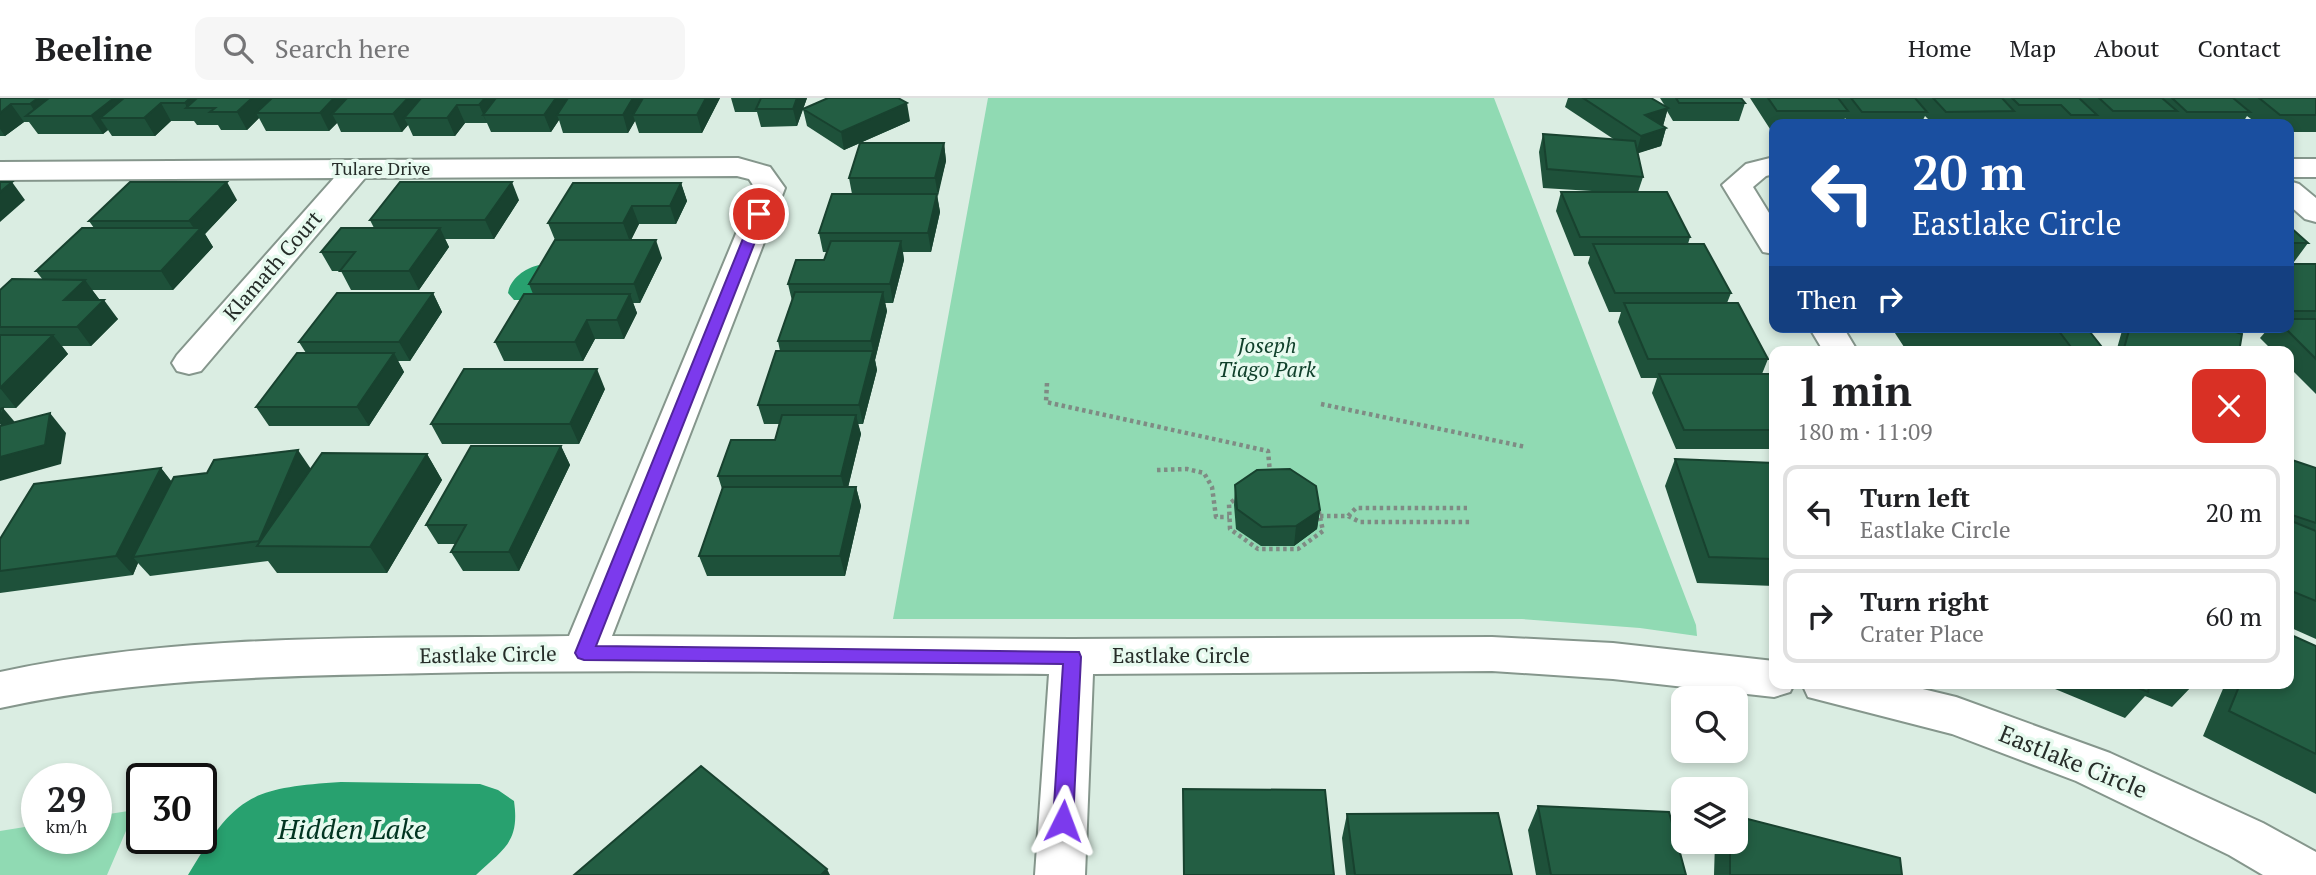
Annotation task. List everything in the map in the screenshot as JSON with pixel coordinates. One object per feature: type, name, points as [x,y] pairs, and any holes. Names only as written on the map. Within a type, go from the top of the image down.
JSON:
[{"type":"street","name":"Tulare Drive","points":[[0,171],[738,167],[760,173],[769,188],[584,653]]},
{"type":"street","points":[[1769,167],[1756,170],[1737,185],[1769,237]]},
{"type":"street","points":[[2294,168],[2316,168]]},
{"type":"street","name":"Klamath Court","points":[[189,363],[357,169]]},
{"type":"street","points":[[2294,194],[2316,213]]},
{"type":"street","name":"Eastlake Circle","points":[[0,690],[55,678],[246,659],[584,653],[1072,657],[1492,654],[1613,661],[1769,678]]},
{"type":"street","points":[[1060,875],[1072,657]]},
{"type":"street","name":"Eastlake Circle","points":[[1865,689],[1954,700],[2246,839],[2308,875]]},
{"type":"path","points":[[1047,383],[1046,402],[1268,451],[1271,484]]},
{"type":"path","points":[[1321,404],[1526,447]]},
{"type":"path","points":[[1157,470],[1195,470],[1205,473],[1212,481],[1216,517],[1229,517]]},
{"type":"path","points":[[1254,484],[1271,484],[1291,484],[1317,503],[1323,531],[1298,549],[1258,548],[1230,529],[1229,504],[1254,484]]},
{"type":"path","points":[[1348,516],[1356,508],[1467,508]]},
{"type":"path","points":[[1320,516],[1348,516],[1360,522],[1471,522]]},
{"type":"green space","name":"Joseph Tiago Park","points":[[988,98],[1494,98],[1696,625],[1697,636],[1640,628],[1522,619],[893,619]]},
{"type":"green space","points":[[126,811],[126,831],[107,875],[0,875],[0,831],[21,828],[21,854],[112,854],[112,814]]},
{"type":"water","points":[[546,265],[540,292],[526,300],[514,300],[508,293],[512,283],[524,271]]},
{"type":"water","name":"Hidden Lake","points":[[310,784],[480,784],[498,790],[514,801],[512,836],[476,875],[188,875],[201,854],[217,854],[217,831],[233,812],[265,793]]},
{"type":"building","points":[[0,98],[38,98],[30,104],[11,104],[0,113]]},
{"type":"building","points":[[49,98],[114,98],[91,116],[26,116]]},
{"type":"building","points":[[124,98],[190,98],[185,103],[161,103],[144,118],[100,118]]},
{"type":"building","points":[[197,98],[252,98],[237,112],[210,112],[215,108],[186,108]]},
{"type":"building","points":[[272,98],[334,98],[320,113],[256,113]]},
{"type":"building","points":[[347,98],[408,98],[393,114],[332,114]]},
{"type":"building","points":[[421,98],[485,98],[479,105],[457,105],[447,118],[404,118]]},
{"type":"building","points":[[496,98],[556,98],[544,115],[483,115]]},
{"type":"building","points":[[568,98],[633,98],[623,115],[557,115]]},
{"type":"building","points":[[643,98],[706,98],[697,115],[633,115]]},
{"type":"building","points":[[761,98],[797,98],[793,109],[756,109]]},
{"type":"building","points":[[828,98],[898,98],[907,103],[841,132],[803,109]]},
{"type":"building","points":[[1583,98],[1651,98],[1668,108],[1645,115],[1666,128],[1641,136]]},
{"type":"building","points":[[1676,98],[1741,98],[1745,103],[1679,103]]},
{"type":"building","points":[[1768,98],[1838,98],[1848,111],[1777,111]]},
{"type":"building","points":[[1851,98],[1915,98],[1927,112],[1862,112]]},
{"type":"building","points":[[1933,98],[2002,98],[2014,111],[1946,112]]},
{"type":"building","points":[[2012,98],[2079,98],[2097,115],[2071,115],[2061,105],[2019,105]]},
{"type":"building","points":[[2099,98],[2162,98],[2177,111],[2113,111]]},
{"type":"building","points":[[2172,98],[2233,98],[2250,112],[2187,112]]},
{"type":"building","points":[[2259,98],[2316,98],[2316,115],[2280,115]]},
{"type":"building","points":[[1543,134],[1635,141],[1643,177],[1547,169]]},
{"type":"building","points":[[860,143],[944,143],[935,178],[849,178]]},
{"type":"building","points":[[0,182],[12,182],[0,192]]},
{"type":"building","points":[[130,182],[227,182],[189,221],[89,221]]},
{"type":"building","points":[[400,182],[512,182],[485,220],[370,220]]},
{"type":"building","points":[[573,183],[681,183],[670,206],[632,206],[623,223],[548,223]]},
{"type":"building","points":[[1561,192],[1667,192],[1690,237],[1580,237]]},
{"type":"building","points":[[832,194],[937,194],[928,233],[819,233]]},
{"type":"building","points":[[82,228],[201,228],[161,271],[36,271]]},
{"type":"building","points":[[341,228],[440,228],[409,271],[340,271],[355,252],[321,252]]},
{"type":"building","points":[[2294,230],[2308,243],[2294,243]]},
{"type":"building","points":[[555,240],[656,240],[634,284],[529,284]]},
{"type":"building","points":[[831,241],[901,241],[890,284],[788,284],[796,260],[824,260]]},
{"type":"building","points":[[1593,244],[1704,244],[1731,293],[1615,293]]},
{"type":"building","points":[[2294,264],[2316,264],[2316,311],[2294,311]]},
{"type":"building","points":[[12,279],[85,280],[64,300],[104,300],[77,327],[0,327],[0,290]]},
{"type":"building","points":[[795,292],[883,292],[871,341],[778,341]]},
{"type":"building","points":[[337,293],[433,293],[399,342],[299,342]]},
{"type":"building","points":[[524,294],[630,294],[617,320],[587,320],[575,342],[495,342]]},
{"type":"building","points":[[1624,303],[1738,303],[1768,359],[1648,359]]},
{"type":"building","points":[[2294,319],[2316,319],[2316,359],[2290,333],[2294,333]]},
{"type":"building","points":[[2060,333],[2091,333],[2101,346],[2070,346]]},
{"type":"building","points":[[2128,333],[2242,334],[2240,346],[2125,346]]},
{"type":"building","points":[[0,335],[53,335],[0,388]]},
{"type":"building","points":[[776,351],[873,351],[859,405],[758,405]]},
{"type":"building","points":[[297,353],[394,353],[357,407],[256,407]]},
{"type":"building","points":[[464,369],[597,369],[570,424],[431,424]]},
{"type":"building","points":[[1659,374],[1769,374],[1769,430],[1684,430]]},
{"type":"building","points":[[50,413],[45,445],[0,457],[0,426]]},
{"type":"building","points":[[782,415],[856,415],[841,476],[718,476],[731,440],[775,440]]},
{"type":"building","points":[[471,446],[561,446],[509,552],[451,552],[466,525],[426,525]]},
{"type":"building","points":[[298,450],[259,541],[133,557],[174,477],[207,473],[214,460]]},
{"type":"building","points":[[322,453],[427,454],[370,547],[257,546]]},
{"type":"building","points":[[1675,459],[1769,463],[1769,559],[1709,557]]},
{"type":"building","points":[[2294,461],[2316,468],[2316,523],[2294,516]]},
{"type":"building","points":[[161,468],[116,556],[0,571],[0,539],[34,484]]},
{"type":"building","points":[[1290,469],[1316,486],[1320,510],[1296,526],[1262,527],[1237,509],[1235,485],[1257,470]]},
{"type":"building","points":[[723,487],[856,487],[840,556],[699,556]]},
{"type":"building","points":[[2294,522],[2316,531],[2316,601],[2294,592]]},
{"type":"building","points":[[2294,636],[2316,646],[2316,754],[2229,711],[2238,689],[2294,689]]},
{"type":"building","points":[[701,766],[827,869],[821,875],[574,875]]},
{"type":"building","points":[[1183,789],[1325,790],[1334,875],[1184,875]]},
{"type":"building","points":[[1538,806],[1669,812],[1671,854],[1680,854],[1686,875],[1551,875]]},
{"type":"building","points":[[1498,813],[1512,875],[1355,875],[1347,814]]},
{"type":"building","points":[[1748,819],[1900,858],[1902,875],[1730,875],[1730,854],[1748,854]]},
{"type":"route","points":[[759,214],[584,653],[1072,657],[1063,821]]}]
